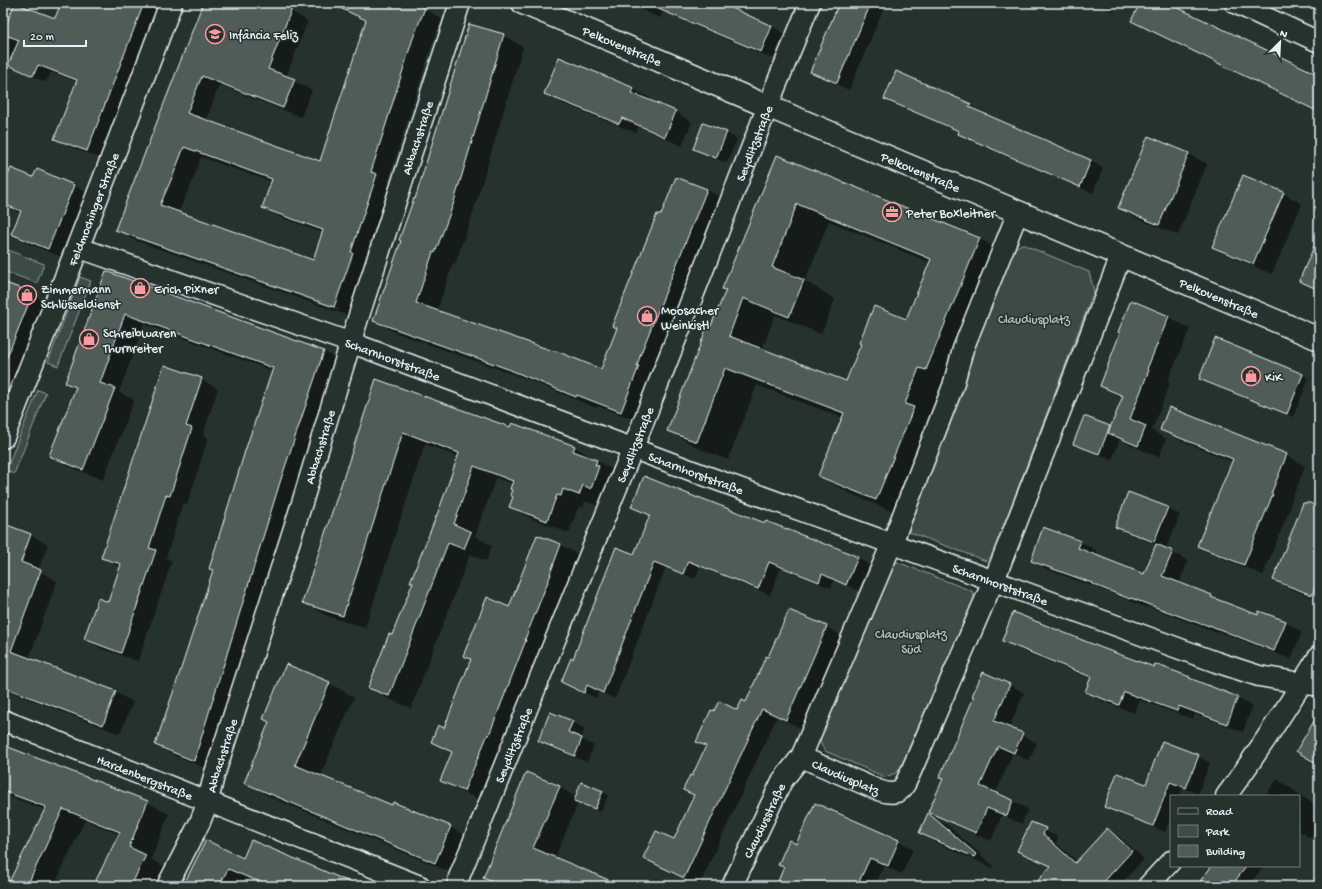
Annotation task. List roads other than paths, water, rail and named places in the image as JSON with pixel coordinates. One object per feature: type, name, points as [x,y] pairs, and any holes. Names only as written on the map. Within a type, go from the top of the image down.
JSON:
[{"type":"street","name":"Feldmochinger Straße","points":[[3,437],[77,247],[112,162],[171,3]]},
{"type":"street","name":"Abbachstraße","points":[[167,886],[200,822],[208,801],[214,776],[302,503],[351,342],[460,3]]},
{"type":"street","name":"Pelkovenstraße","points":[[523,3],[1319,339]]},
{"type":"street","name":"Seydlitzstraße","points":[[457,886],[459,877],[633,448],[767,107],[810,3]]},
{"type":"street","points":[[1235,3],[1319,42]]},
{"type":"street","name":"Claudiusplatz","points":[[1018,212],[963,350],[953,386],[892,543],[801,757],[885,792],[896,793],[901,790],[912,769],[993,581],[1121,256]]},
{"type":"street","name":"Scharnhorststraße","points":[[77,247],[351,342],[993,581],[1223,664],[1259,676],[1310,685]]},
{"type":"street","points":[[1227,795],[1270,734],[1310,685],[1319,656]]},
{"type":"street","name":"Hardenbergstraße","points":[[3,720],[420,886]]},
{"type":"street","name":"Claudiusstraße","points":[[732,886],[782,781],[801,757]]},
{"type":"street","points":[[1148,886],[1170,862]]},
{"type":"place","name":"Infância Feliz","points":[[215,34]]},
{"type":"place","name":"Peter Boxleitner","points":[[892,212]]},
{"type":"place","name":"Erich Pixner","points":[[140,288]]},
{"type":"place","name":"Zimmermann Schlüsseldienst","points":[[27,295]]},
{"type":"place","name":"Moosacher Weinkistl","points":[[647,316]]},
{"type":"place","name":"Schreibwaren Thurnreiter","points":[[89,339]]},
{"type":"place","name":"KiK","points":[[1251,376]]},
{"type":"park label","name":"Claudiusplatz Süd","points":[[911,640]]}]
